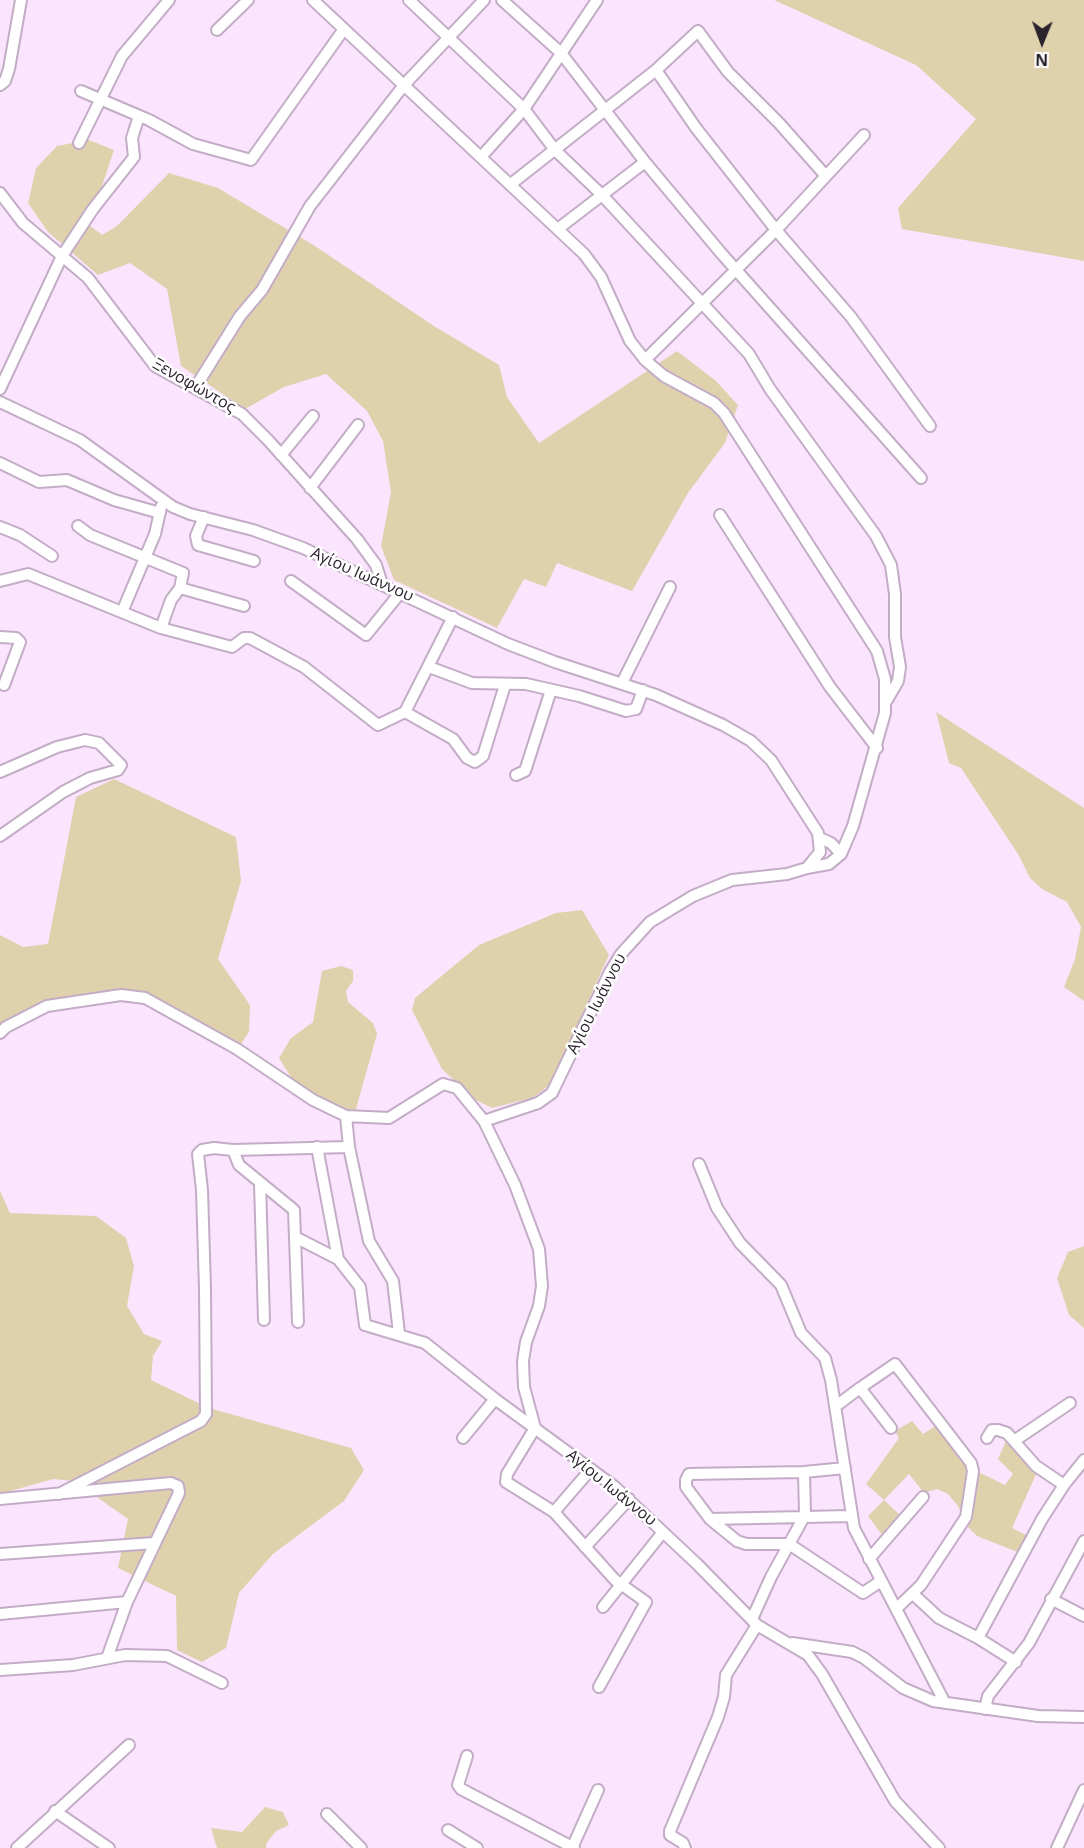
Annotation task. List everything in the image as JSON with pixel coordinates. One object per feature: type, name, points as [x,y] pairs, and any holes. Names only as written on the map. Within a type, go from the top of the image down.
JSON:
[{"type":"street","points":[[0,85],[5,81],[9,69],[21,0]]},
{"type":"street","points":[[79,142],[122,56],[169,0]]},
{"type":"street","points":[[217,30],[248,0]]},
{"type":"street","points":[[314,0],[559,228],[584,254],[601,277],[630,341],[645,360],[664,376],[714,404],[731,422],[755,465],[779,496],[877,651],[882,662],[886,700],[877,748],[841,854],[831,843],[820,838],[817,857],[807,868]]},
{"type":"street","points":[[409,0],[524,110],[555,150],[602,195],[749,354],[770,389],[876,536],[891,565],[895,594],[895,637],[900,667],[898,681],[886,700]]},
{"type":"street","points":[[195,388],[240,316],[262,290],[308,209],[404,85],[484,0]]},
{"type":"street","points":[[502,0],[561,53],[603,111],[736,270],[921,478]]},
{"type":"street","points":[[481,157],[524,110],[597,0]]},
{"type":"street","points":[[81,91],[139,116],[193,144],[251,160],[344,29]]},
{"type":"street","points":[[511,184],[656,70],[698,31],[728,72],[779,123],[825,175]]},
{"type":"street","points":[[656,70],[696,128],[776,230],[851,317],[930,426]]},
{"type":"street","points":[[0,389],[62,256],[93,209],[134,157],[132,138],[139,116]]},
{"type":"street","points":[[645,360],[776,230],[864,135]]},
{"type":"street","points":[[559,228],[645,162]]},
{"type":"street","name":"Ξενοφώντος","points":[[0,193],[23,223],[88,278],[146,358],[167,374],[242,414],[366,550],[376,565],[382,584]]},
{"type":"street","name":"Αγίου Ιωάννου","points":[[0,402],[80,440],[123,469],[161,501],[190,514],[253,530],[303,548],[555,663],[643,690],[723,725],[762,750],[790,786],[820,838]]},
{"type":"street","points":[[281,455],[313,416]]},
{"type":"street","points":[[310,488],[358,424]]},
{"type":"street","points":[[0,463],[39,483],[67,480],[114,500],[160,513]]},
{"type":"street","points":[[122,612],[146,557],[160,513],[161,501]]},
{"type":"street","points":[[720,516],[830,687],[877,748]]},
{"type":"street","points":[[204,517],[196,536],[198,545],[254,561]]},
{"type":"street","points":[[78,526],[90,535],[183,573],[180,588],[171,600],[161,628]]},
{"type":"street","points":[[0,527],[20,536],[51,556]]},
{"type":"street","points":[[0,581],[28,574],[161,628],[232,647],[244,638],[250,638],[304,667],[378,724],[405,712],[453,617]]},
{"type":"street","points":[[291,581],[366,635],[400,593]]},
{"type":"street","points":[[180,588],[244,606]]},
{"type":"street","points":[[622,683],[670,588]]},
{"type":"street","points":[[0,638],[16,638],[20,642],[4,686]]},
{"type":"street","points":[[429,667],[472,682],[505,685],[518,682],[579,696],[631,712],[636,709],[643,690]]},
{"type":"street","points":[[405,712],[453,739],[467,758],[475,762],[483,756],[505,685]]},
{"type":"street","points":[[516,775],[525,771],[551,690]]},
{"type":"street","points":[[0,772],[57,747],[85,740],[99,743],[121,765],[118,770],[90,778],[63,792],[0,836]]},
{"type":"street","name":"Αγίου Ιωάννου","points":[[484,1121],[538,1103],[552,1093],[610,972],[621,954],[650,922],[693,896],[732,880],[793,873],[829,864],[841,854]]},
{"type":"street","points":[[0,1033],[6,1027],[47,1006],[121,995],[145,998],[237,1049],[313,1100],[346,1116],[388,1118],[442,1084],[457,1089],[484,1121],[515,1185],[539,1249],[543,1286],[539,1306],[525,1342],[523,1361],[524,1387],[535,1428],[505,1479],[506,1482],[554,1512],[620,1584],[643,1597],[646,1605],[599,1687]]},
{"type":"street","points":[[346,1116],[349,1146],[369,1241],[393,1281],[399,1333]]},
{"type":"street","points":[[58,1494],[201,1420],[206,1414],[202,1190],[198,1154],[208,1149],[349,1146]]},
{"type":"street","points":[[317,1147],[338,1259]]},
{"type":"street","points":[[233,1150],[239,1164],[294,1210],[297,1238],[298,1322]]},
{"type":"street","points":[[699,1164],[717,1208],[745,1249],[781,1285],[801,1333],[825,1358],[836,1406],[851,1516],[869,1560],[945,1703]]},
{"type":"street","points":[[260,1183],[264,1320]]},
{"type":"street","points":[[297,1238],[338,1259]]},
{"type":"street","name":"Αγίου Ιωάννου","points":[[338,1259],[360,1287],[365,1325],[399,1333],[425,1343],[495,1399],[591,1469],[628,1499],[754,1622],[789,1643],[852,1652],[917,1696],[945,1703],[1047,1717],[1084,1717]]},
{"type":"street","points":[[836,1406],[895,1364],[973,1466],[966,1517],[912,1594],[896,1609]]},
{"type":"street","points":[[860,1388],[891,1428]]},
{"type":"street","points":[[463,1438],[495,1399]]},
{"type":"street","points":[[1014,1441],[1070,1403]]},
{"type":"street","points":[[987,1438],[992,1430],[1007,1433],[1036,1466],[1064,1485]]},
{"type":"street","points":[[978,1638],[1013,1569],[1064,1485],[1084,1460]]},
{"type":"street","points":[[846,1468],[804,1472],[689,1474],[686,1487],[710,1519],[737,1541],[789,1544],[863,1593],[881,1581]]},
{"type":"street","points":[[554,1512],[591,1469]]},
{"type":"street","points":[[685,1848],[683,1843],[670,1835],[670,1831],[718,1717],[724,1697],[726,1675],[754,1622],[771,1577],[805,1515],[804,1472]]},
{"type":"street","points":[[0,1499],[171,1483],[178,1486],[179,1493],[127,1602],[107,1658]]},
{"type":"street","points":[[869,1560],[923,1497]]},
{"type":"street","points":[[585,1547],[628,1499]]},
{"type":"street","points":[[710,1519],[805,1515],[851,1516]]},
{"type":"street","points":[[603,1607],[663,1532]]},
{"type":"street","points":[[985,1709],[988,1696],[1029,1643],[1084,1541]]},
{"type":"street","points":[[0,1554],[154,1543]]},
{"type":"street","points":[[912,1594],[939,1618],[978,1638],[1016,1662]]},
{"type":"street","points":[[1051,1599],[1084,1616]]},
{"type":"street","points":[[0,1614],[127,1602]]},
{"type":"street","points":[[789,1643],[814,1662],[895,1801],[939,1848]]},
{"type":"street","points":[[0,1670],[73,1665],[125,1654],[166,1656],[222,1683]]},
{"type":"street","points":[[17,1848],[129,1745]]},
{"type":"street","points":[[467,1756],[459,1785],[460,1789],[573,1848],[598,1790]]},
{"type":"street","points":[[1057,1848],[1084,1790]]},
{"type":"street","points":[[55,1811],[109,1848]]},
{"type":"street","points":[[327,1814],[361,1848]]},
{"type":"street","points":[[448,1830],[477,1848]]},
{"type":"shaded area","points":[[774,0],[1084,0],[1084,261],[902,229],[898,208],[976,119],[916,65]]},
{"type":"shaded area","points":[[89,140],[114,150],[89,225],[102,235],[117,226],[169,173],[218,188],[315,246],[434,326],[499,365],[507,397],[539,443],[677,351],[716,381],[738,405],[725,443],[688,493],[632,591],[557,563],[546,587],[524,579],[497,628],[394,580],[381,546],[391,492],[383,441],[367,411],[326,374],[284,387],[245,409],[181,366],[167,289],[130,263],[98,275],[48,232],[28,203],[36,168],[57,146]]},
{"type":"shaded area","points":[[936,712],[1084,808],[1084,1001],[1064,987],[1075,959],[1081,927],[1067,902],[1042,889],[1030,878],[1018,854],[961,768],[949,763]]},
{"type":"shaded area","points":[[114,779],[236,837],[241,881],[218,959],[250,1005],[249,1032],[241,1044],[151,994],[118,989],[69,998],[0,1031],[0,935],[23,947],[48,944],[76,797]]},
{"type":"shaded area","points":[[582,910],[609,955],[551,1084],[532,1098],[492,1108],[474,1099],[442,1069],[412,1010],[415,998],[479,945],[556,913]]},
{"type":"shaded area","points":[[341,966],[353,970],[353,981],[346,991],[348,1002],[373,1023],[377,1034],[356,1109],[348,1111],[318,1099],[292,1079],[279,1058],[291,1038],[313,1022],[322,971]]},
{"type":"shaded area","points":[[0,1191],[10,1213],[96,1216],[126,1238],[134,1266],[127,1306],[144,1334],[162,1341],[153,1356],[151,1380],[209,1408],[351,1448],[364,1470],[344,1501],[273,1554],[239,1593],[226,1648],[202,1662],[177,1650],[176,1596],[118,1568],[128,1519],[74,1481],[53,1479],[0,1494]]},
{"type":"shaded area","points":[[1084,1246],[1084,1328],[1069,1315],[1057,1278],[1068,1252]]},
{"type":"shaded area","points":[[912,1421],[923,1434],[938,1424],[968,1467],[1005,1485],[1013,1474],[998,1459],[1008,1436],[1038,1470],[1012,1528],[1030,1537],[1020,1553],[977,1536],[966,1525],[958,1506],[948,1494],[937,1489],[924,1493],[909,1474],[884,1500],[866,1484],[899,1438],[895,1431]]},
{"type":"shaded area","points":[[884,1500],[901,1516],[883,1536],[868,1516]]},
{"type":"shaded area","points":[[265,1807],[283,1812],[289,1825],[276,1831],[266,1844],[266,1848],[217,1848],[211,1828],[242,1832]]}]
